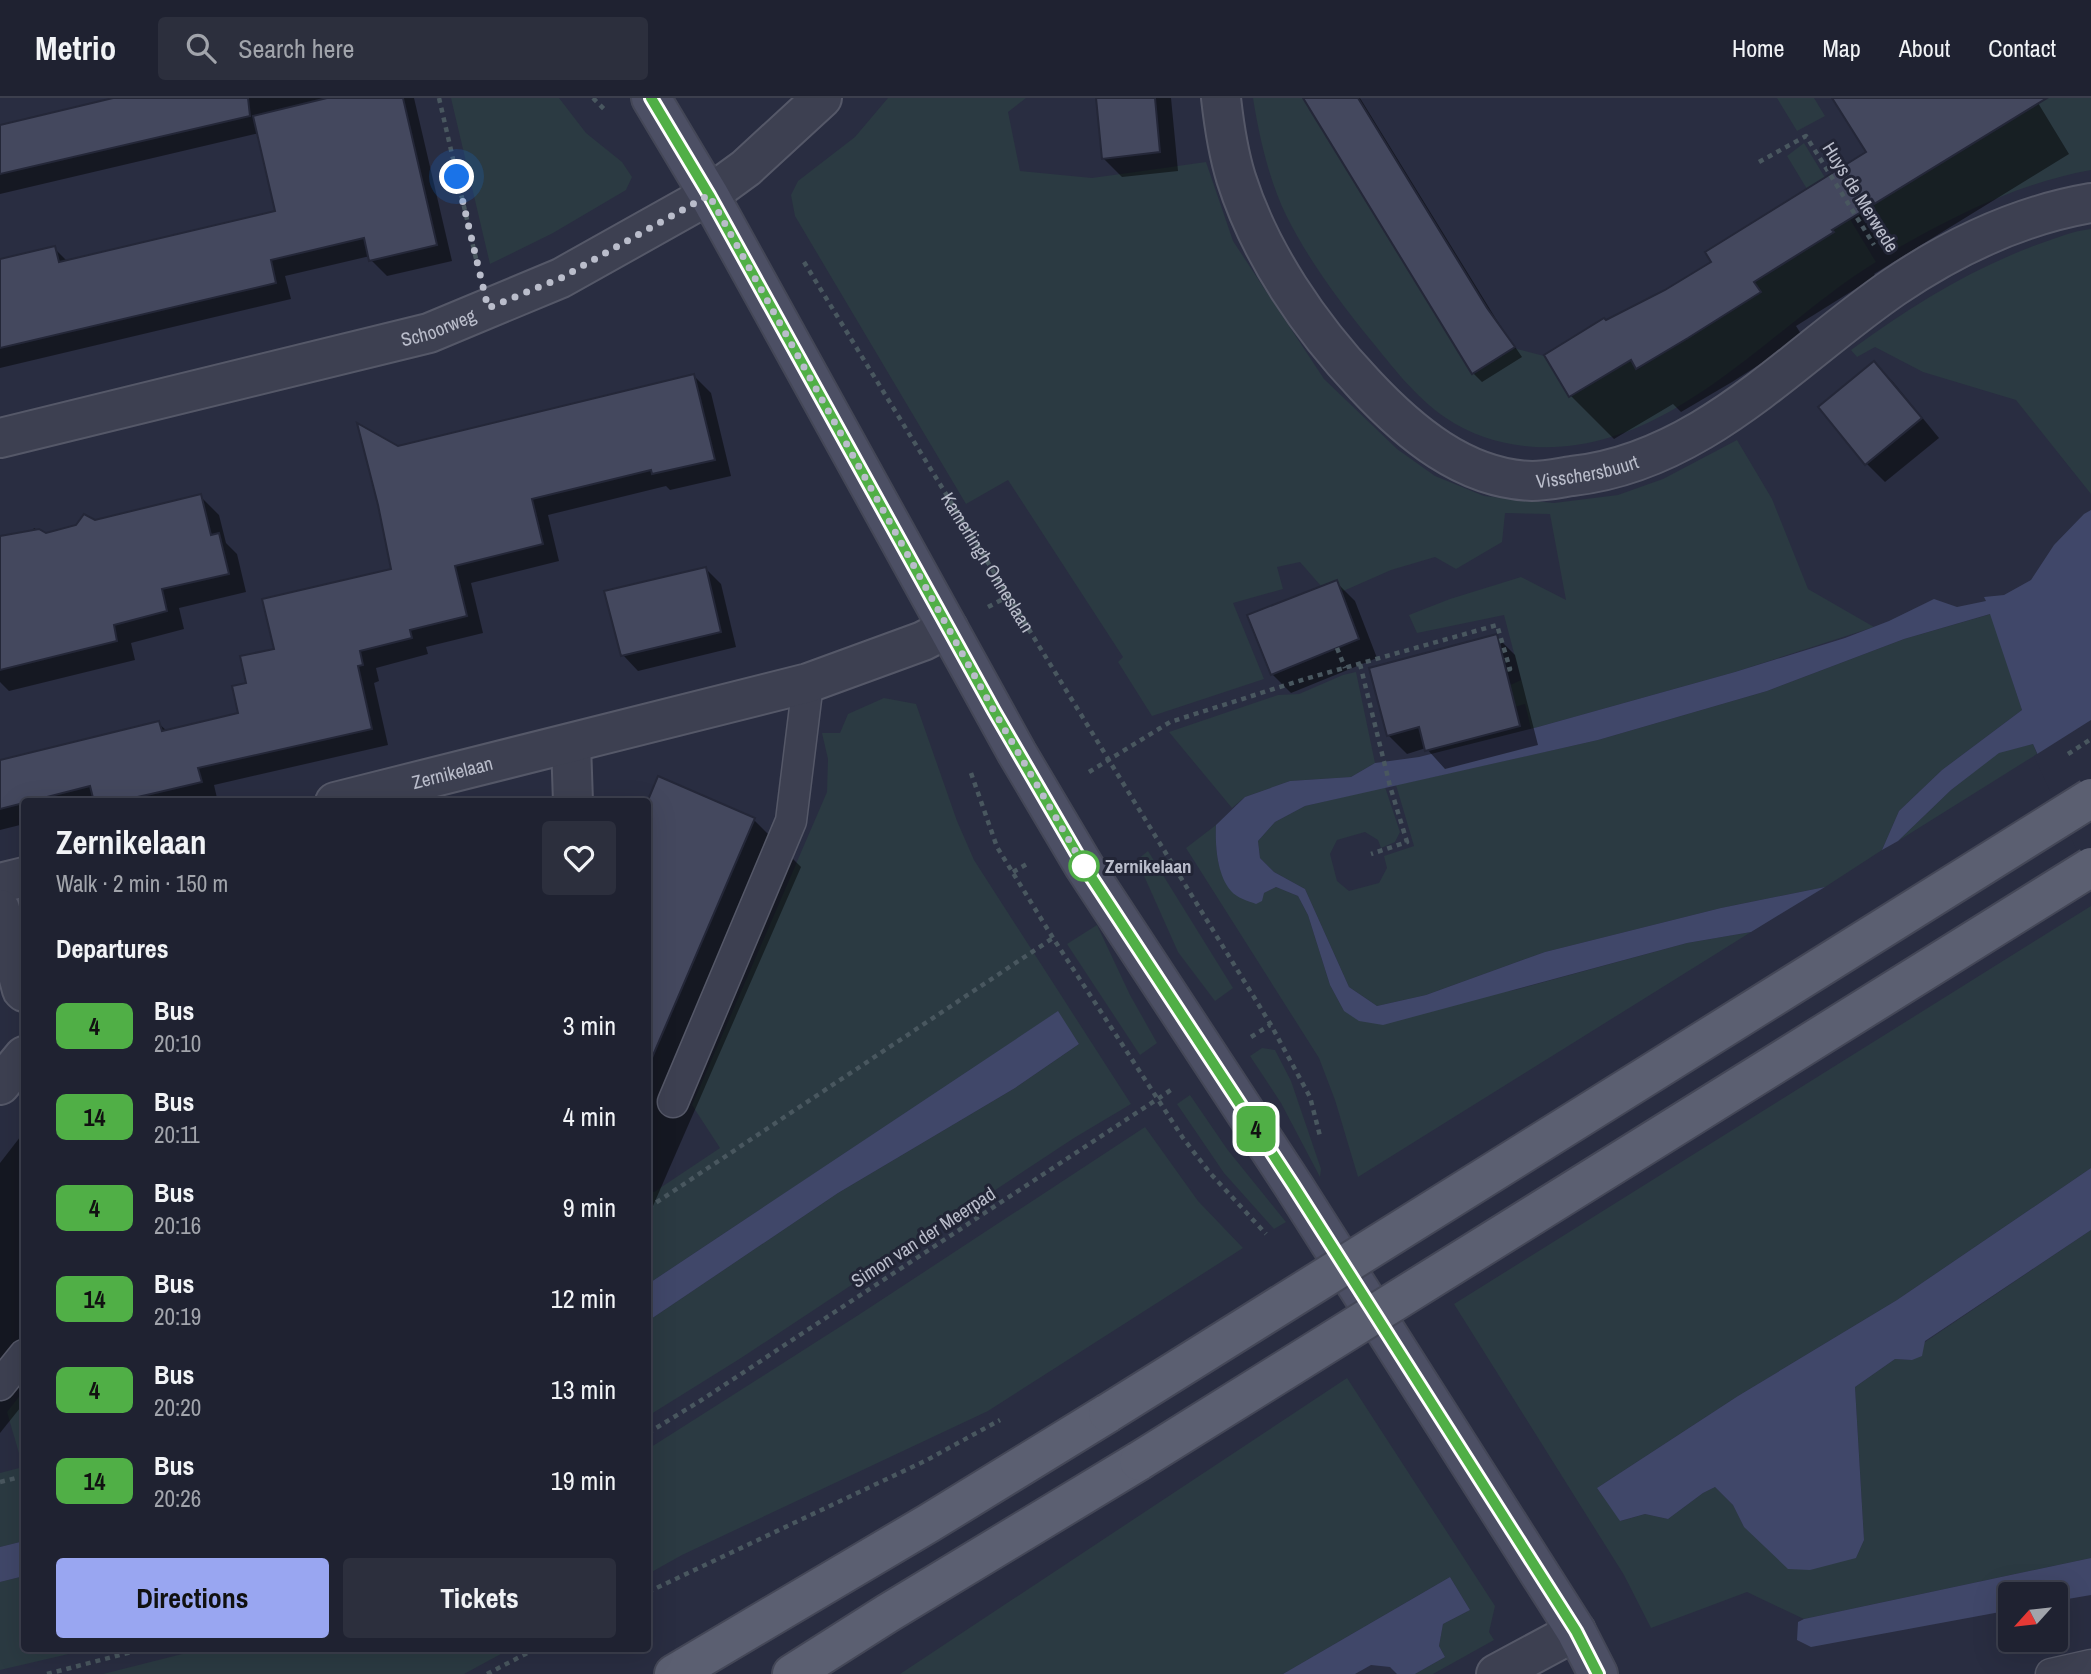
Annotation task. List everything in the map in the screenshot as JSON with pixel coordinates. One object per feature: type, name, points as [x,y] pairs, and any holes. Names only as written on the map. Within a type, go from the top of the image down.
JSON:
[{"type":"main road","points":[[674,1674],[929,1524],[2091,798]]},
{"type":"main road","points":[[792,1674],[900,1605],[1139,1461],[2091,867]]},
{"type":"street","points":[[651,98],[709,195],[948,628],[1084,866],[1576,1631],[1598,1674]]},
{"type":"street","name":"Schoorweg","points":[[0,438],[429,333],[561,278],[709,195],[746,168],[822,98]]},
{"type":"street","name":"Visschersbuurt","points":[[1221,98],[1226,140],[1241,190],[1280,272],[1313,322],[1350,369],[1395,417],[1456,461],[1491,474],[1532,481],[1601,473],[1654,456],[1692,437],[1729,413],[1844,322],[1898,284],[2017,222],[2091,202]]},
{"type":"street","name":"Zernikelaan","points":[[351,798],[808,683],[948,628]]},
{"type":"street","points":[[571,744],[573,798]]},
{"type":"street","points":[[0,883],[21,878]]},
{"type":"street","points":[[0,909],[21,986]]},
{"type":"street","points":[[0,1085],[21,1060]]},
{"type":"street","points":[[1496,1674],[1576,1631]]},
{"type":"lane","points":[[673,1102],[791,821],[808,683]]},
{"type":"lane","points":[[0,1385],[21,1359]]},
{"type":"lane","points":[[2051,1674],[2091,1665]]},
{"type":"path","points":[[439,98],[488,308]]},
{"type":"path","name":"Huys de Merwede","points":[[1759,162],[1806,136],[1898,284]]},
{"type":"path","name":"Kamerlingh Onneslaan","points":[[797,251],[1270,1025]]},
{"type":"path","points":[[1088,772],[1170,722],[1497,625],[1510,669],[1506,670]]},
{"type":"path","points":[[1337,648],[1345,668]]},
{"type":"path","points":[[1402,652],[1403,659]]},
{"type":"path","points":[[1360,664],[1406,842],[1371,854]]},
{"type":"path","points":[[1013,872],[1033,860]]},
{"type":"path","points":[[651,1206],[1053,938]]},
{"type":"path","name":"Simon van der Meerpad","points":[[651,1431],[701,1401],[1212,1062]]},
{"type":"path","points":[[651,1591],[927,1460],[1002,1419]]},
{"type":"path","points":[[0,1482],[21,1477]]},
{"type":"path","points":[[47,1674],[132,1652]]},
{"type":"path","points":[[487,1674],[529,1652]]},
{"type":"shaded area","points":[[451,98],[559,98],[586,133],[622,162],[632,177],[626,190],[553,233],[490,264]]},
{"type":"shaded area","points":[[888,98],[1026,98],[1008,112],[1020,171],[1092,178],[1206,162],[1233,241],[1324,379],[1397,449],[1435,476],[1484,496],[1554,503],[1618,495],[1663,479],[1737,440],[1772,499],[1808,589],[1874,627],[1735,672],[1531,729],[1525,704],[1515,707],[1510,685],[1521,680],[1504,615],[1417,633],[1409,615],[1521,577],[1566,600],[1550,514],[1505,513],[1502,542],[1456,569],[1435,557],[1391,570],[1341,592],[1336,581],[1321,586],[1300,562],[1277,567],[1283,589],[1233,603],[1264,679],[1152,716],[1118,662],[1123,657],[1008,480],[966,504],[795,216],[791,195],[798,181],[855,137]]},
{"type":"shaded area","points":[[1253,98],[1323,98],[1308,108],[1472,374],[1513,348],[1544,356],[1570,397],[1630,360],[1637,370],[1760,293],[1753,282],[1833,232],[1787,156],[1804,143],[1876,262],[1836,289],[1716,382],[1674,409],[1631,430],[1584,444],[1535,447],[1500,442],[1477,435],[1456,424],[1424,401],[1395,370],[1335,294],[1304,247],[1280,201],[1265,158]]},
{"type":"shaded area","points":[[1777,98],[1814,98],[1825,116],[1797,131]]},
{"type":"shaded area","points":[[2020,98],[2091,98],[2091,170],[2037,184],[1986,203],[1889,253],[1855,197],[1897,190],[2027,111]]},
{"type":"shaded area","points":[[2091,229],[2091,494],[2016,400],[1923,372],[1875,347],[1857,357],[1851,350],[1918,304],[1965,277],[2039,244]]},
{"type":"shaded area","points":[[1991,614],[2022,710],[1942,770],[1899,811],[1882,850],[1825,887],[1721,908],[1545,952],[1426,995],[1377,1006],[1349,987],[1305,889],[1274,872],[1260,858],[1258,841],[1275,822],[1305,806],[1385,787],[1400,832],[1395,842],[1381,848],[1378,840],[1365,832],[1337,840],[1330,854],[1337,881],[1349,891],[1379,883],[1387,868],[1384,856],[1414,846],[1396,785],[1598,740],[1767,691],[1904,639]]},
{"type":"shaded area","points":[[1356,672],[1375,763],[1351,777],[1290,781],[1245,797],[1232,808],[1169,732],[1278,695],[1299,694]]},
{"type":"shaded area","points":[[884,698],[916,704],[957,821],[974,860],[1131,1104],[1074,1138],[741,1358],[651,1414],[651,1319],[838,1193],[1015,1088],[1079,1044],[1057,1012],[651,1282],[651,1190],[654,1192],[720,1148],[692,1105],[827,792],[828,759],[822,733],[840,733],[848,714]]},
{"type":"shaded area","points":[[2033,744],[2037,754],[1898,841],[1951,790],[1999,752]]},
{"type":"shaded area","points":[[1216,825],[1219,864],[1226,882],[1238,896],[1264,893],[1276,887],[1298,896],[1308,915],[1330,985],[1344,1011],[1515,990],[1687,943],[1751,932],[1358,1177],[1335,1100],[1319,1058],[1186,848]]},
{"type":"shaded area","points":[[1148,851],[1233,988],[1215,1001],[1178,952],[1137,860]]},
{"type":"shaded area","points":[[2091,906],[2091,1168],[1897,1300],[1738,1396],[1597,1488],[1621,1521],[1645,1514],[1668,1519],[1715,1487],[1733,1505],[1744,1527],[1856,1558],[1864,1540],[1855,1387],[1895,1359],[1912,1360],[1925,1342],[2091,1230],[2091,1558],[1804,1619],[1747,1592],[1651,1628],[1624,1575],[1454,1304]]},
{"type":"shaded area","points":[[1097,925],[1130,995],[1157,1043],[1140,1055],[1067,944]]},
{"type":"shaded area","points":[[1262,1048],[1275,1050],[1291,1081],[1321,1169],[1320,1177],[1281,1103],[1250,1056]]},
{"type":"shaded area","points":[[1190,1095],[1227,1149],[1286,1222],[1274,1229],[1224,1173],[1177,1104]]},
{"type":"shaded area","points":[[1145,1127],[1198,1201],[1243,1248],[988,1411],[682,1555],[651,1572],[651,1447]]},
{"type":"shaded area","points":[[1347,1378],[1495,1606],[1489,1632],[1494,1640],[1433,1674],[1415,1674],[1445,1657],[1439,1646],[1443,1624],[1470,1610],[1450,1577],[1283,1674],[900,1674]]},
{"type":"shaded area","points":[[21,1394],[21,1460],[7,1412]]},
{"type":"shaded area","points":[[21,1468],[21,1542],[0,1547],[0,1473]]},
{"type":"shaded area","points":[[21,1577],[21,1652],[77,1652],[0,1670],[0,1582]]},
{"type":"shaded area","points":[[190,1652],[504,1652],[464,1674],[103,1674]]},
{"type":"water","points":[[2091,510],[2091,874],[2033,744],[1999,753],[1951,790],[1898,841],[1882,850],[1899,811],[1942,770],[2022,710],[1990,614],[1904,639],[1767,691],[1598,740],[1305,806],[1275,822],[1258,841],[1260,858],[1274,872],[1305,889],[1349,987],[1377,1006],[1426,995],[1545,952],[1721,908],[1825,887],[1751,932],[1687,943],[1383,1025],[1359,1021],[1344,1011],[1330,985],[1308,915],[1298,896],[1276,887],[1264,893],[1262,901],[1256,904],[1233,893],[1223,877],[1217,850],[1216,825],[1245,797],[1290,781],[1351,777],[1375,763],[1419,757],[1538,727],[1735,672],[1845,638],[1934,599],[1957,607],[1986,601],[1984,597],[2004,595],[2031,580],[2054,545]]},
{"type":"water","points":[[1058,1011],[1079,1044],[1015,1088],[838,1193],[651,1319],[651,1282]]},
{"type":"water","points":[[2091,1168],[2091,1230],[1925,1341],[1922,1356],[1912,1360],[1895,1359],[1855,1387],[1864,1540],[1856,1558],[1810,1570],[1788,1569],[1744,1527],[1733,1505],[1715,1487],[1668,1519],[1645,1514],[1620,1521],[1597,1488],[1738,1396],[1897,1300]]},
{"type":"water","points":[[21,1542],[21,1577],[0,1582],[0,1547]]},
{"type":"water","points":[[2091,1558],[2091,1595],[2068,1599],[2068,1582],[1998,1582],[1998,1612],[1811,1647],[1797,1640],[1798,1622]]},
{"type":"water","points":[[1450,1577],[1470,1610],[1443,1624],[1439,1646],[1445,1657],[1415,1674],[1397,1674],[1390,1667],[1371,1665],[1355,1674],[1283,1674]]},
{"type":"pier","points":[[2091,720],[2091,877],[2034,756]]},
{"type":"building","points":[[113,98],[248,98],[250,116],[0,174],[0,125]]},
{"type":"building","points":[[327,98],[403,98],[437,245],[369,261],[364,238],[271,260],[276,283],[0,348],[0,259],[55,246],[59,262],[275,211],[253,116]]},
{"type":"building","points":[[1096,98],[1155,98],[1160,152],[1102,159]]},
{"type":"building","points":[[1303,98],[1358,98],[1487,308],[1515,347],[1472,374]]},
{"type":"building","points":[[1832,98],[2047,98],[1832,230],[1834,232],[1754,282],[1761,292],[1688,338],[1636,369],[1631,360],[1569,397],[1544,355],[1604,318],[1606,320],[1665,290],[1711,262],[1705,252],[1866,152]]},
{"type":"building","points":[[1874,361],[1922,418],[1865,465],[1818,407]]},
{"type":"building","points":[[694,374],[715,460],[652,474],[651,470],[532,499],[543,544],[455,566],[467,616],[410,630],[412,638],[360,651],[363,665],[358,666],[372,729],[198,768],[202,782],[132,798],[93,798],[90,786],[43,798],[21,798],[21,804],[0,809],[0,760],[159,721],[162,731],[238,713],[232,686],[246,683],[240,656],[274,649],[262,599],[391,569],[357,423],[398,446]]},
{"type":"building","points":[[201,494],[211,535],[219,533],[229,574],[162,589],[167,611],[114,625],[117,641],[0,670],[0,536],[39,529],[46,533],[76,525],[84,514],[95,520]]},
{"type":"building","points":[[706,567],[721,632],[621,656],[604,591]]},
{"type":"building","points":[[1337,580],[1359,639],[1271,675],[1247,615]]},
{"type":"building","points":[[1497,634],[1520,726],[1425,751],[1419,727],[1387,736],[1369,668]]},
{"type":"building","points":[[658,776],[755,818],[651,1060],[651,798],[649,798]]},
{"type":"bus line","name":"4","points":[[651,98],[709,195],[994,711],[1084,866],[1293,1185],[1576,1631],[1598,1674]]},
{"type":"place","name":"Zernikelaan","points":[[1084,866]]},
{"type":"route","points":[[457,177],[488,308],[561,278],[709,195],[994,711],[1084,866]]}]
